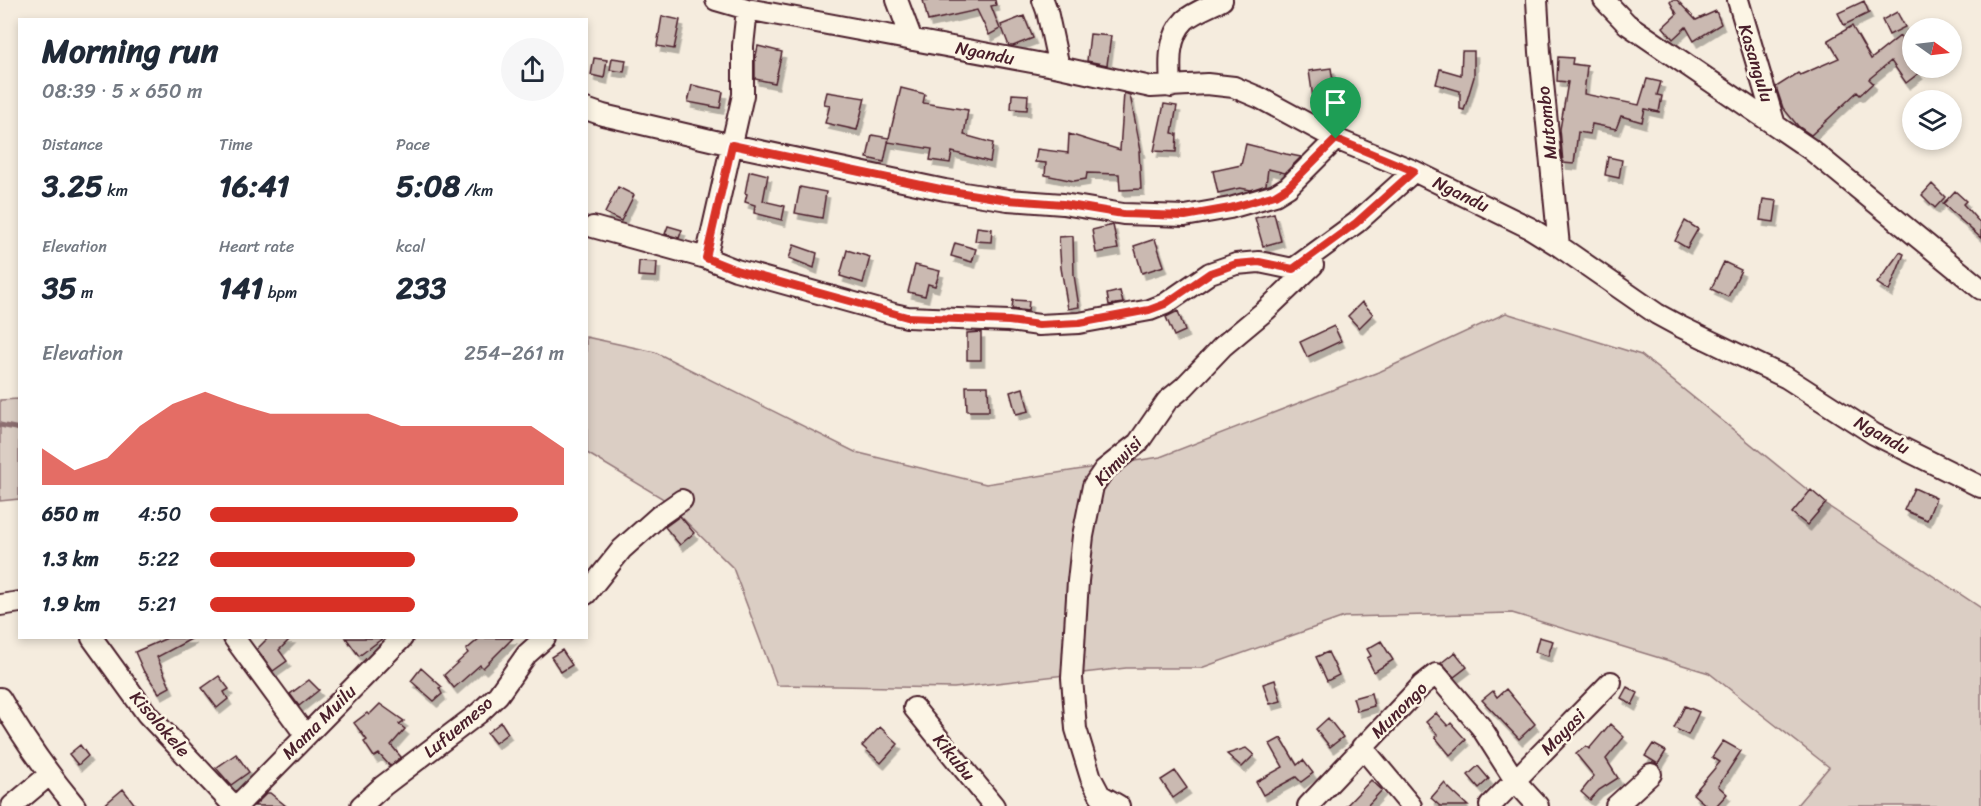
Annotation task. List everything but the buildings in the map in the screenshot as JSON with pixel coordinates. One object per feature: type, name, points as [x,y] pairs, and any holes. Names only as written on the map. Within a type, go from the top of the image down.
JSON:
[{"type":"street","name":"Ngandu","points":[[719,0],[747,9],[1059,67],[1151,87],[1207,84],[1234,87],[1260,98],[1336,139],[1414,171],[1530,228],[1657,314],[1787,378],[1874,434],[1981,488]]},
{"type":"street","points":[[897,0],[912,40]]},
{"type":"street","points":[[1043,0],[1059,67]]},
{"type":"street","points":[[1170,87],[1170,50],[1175,34],[1185,20],[1222,0]]},
{"type":"street","name":"Mutombo","points":[[1537,0],[1559,246]]},
{"type":"street","points":[[1604,0],[1627,24],[1810,149],[1981,290]]},
{"type":"street","name":"Kasangulu","points":[[1738,0],[1775,125]]},
{"type":"street","points":[[706,258],[743,95],[743,46],[747,9]]},
{"type":"street","points":[[588,110],[603,116],[732,145],[945,190],[1008,200],[1063,204],[1123,214],[1185,216],[1230,208],[1275,195],[1288,187],[1336,139]]},
{"type":"street","points":[[593,227],[706,258],[736,270],[907,317],[1009,321],[1039,325],[1079,323],[1149,310],[1165,304],[1210,273],[1236,264],[1259,262],[1293,269],[1356,223],[1414,171]]},
{"type":"street","name":"Kimwisi","points":[[1119,806],[1100,795],[1091,778],[1076,729],[1072,678],[1078,581],[1083,536],[1093,486],[1104,470],[1138,442],[1167,401],[1356,223]]},
{"type":"street","points":[[588,592],[622,549],[659,516],[682,500]]},
{"type":"street","points":[[0,605],[18,602]]},
{"type":"street","name":"Kisolokele","points":[[93,639],[147,714],[236,806]]},
{"type":"street","points":[[235,639],[306,736]]},
{"type":"street","name":"Mama Muilu","points":[[236,806],[401,639]]},
{"type":"street","name":"Lufuemeso","points":[[361,806],[383,786],[479,713],[498,695],[527,654],[544,639]]},
{"type":"street","name":"Munongo","points":[[1308,806],[1422,685],[1436,674],[1481,727],[1516,782]]},
{"type":"street","name":"Mayasi","points":[[1490,806],[1516,782],[1611,682]]},
{"type":"street","points":[[0,698],[9,733],[75,806]]},
{"type":"street","name":"Kikubu","points":[[914,708],[994,806]]},
{"type":"street","name":"Munongo","points":[[1362,747],[1411,806]]},
{"type":"street","points":[[1616,806],[1651,774]]},
{"type":"street","points":[[12,806],[49,775]]},
{"type":"street","points":[[1516,782],[1538,806]]},
{"type":"shaded area","points":[[1506,313],[1641,355],[1825,504],[1981,608],[1981,806],[1796,806],[1829,767],[1709,673],[1512,613],[1344,617],[1201,668],[1126,668],[954,688],[777,685],[733,568],[662,498],[588,454],[588,337],[655,352],[855,452],[986,484],[1160,457],[1381,371]]},
{"type":"shaded area","points":[[18,399],[18,499],[0,501],[0,400]]},
{"type":"waterway","points":[[0,425],[18,429]]},
{"type":"route","points":[[1336,139],[1414,171],[1356,223],[1293,269],[1259,262],[1236,264],[1210,273],[1165,304],[1149,310],[1079,323],[1039,325],[1009,321],[907,317],[736,270],[706,258],[732,145],[945,190],[1008,200],[1063,204],[1123,214],[1185,216],[1230,208],[1275,195],[1288,187],[1336,139]]}]
